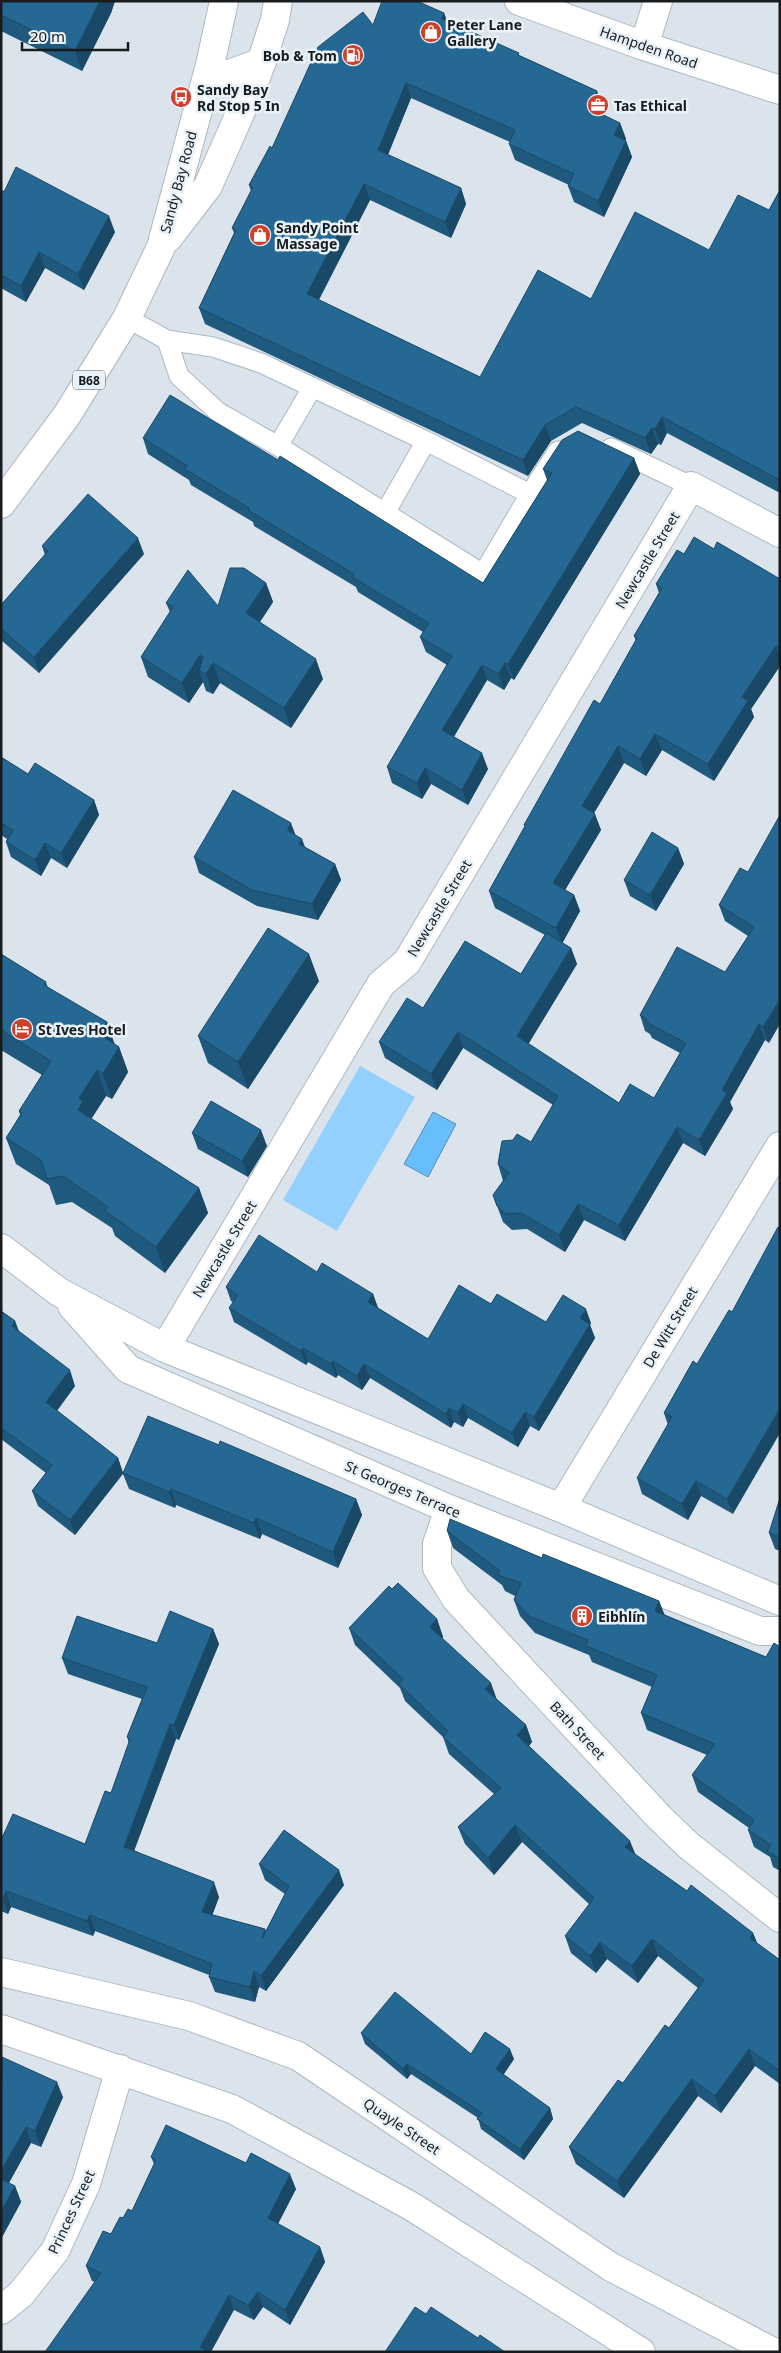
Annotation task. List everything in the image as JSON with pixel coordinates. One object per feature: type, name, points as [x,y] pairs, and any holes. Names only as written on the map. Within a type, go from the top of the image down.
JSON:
[{"type":"street","name":"Sandy Bay Road","points":[[1,504],[67,415],[127,318],[161,247],[205,83],[224,1]]},
{"type":"street","name":"Sandy Bay Road","points":[[161,247],[208,186],[262,62],[275,20],[278,1]]},
{"type":"street","name":"Hampden Road","points":[[519,1],[644,46],[780,90]]},
{"type":"street","points":[[644,46],[658,1]]},
{"type":"street","points":[[205,83],[262,62]]},
{"type":"street","points":[[691,486],[780,533]]},
{"type":"street","name":"Newcastle Street","points":[[165,1348],[381,984],[407,962],[691,486]]},
{"type":"street","name":"De Witt Street","points":[[561,1508],[780,1146]]},
{"type":"street","name":"St Georges Terrace","points":[[1,1248],[59,1292],[165,1348],[561,1508],[780,1601]]},
{"type":"street","name":"St Georges Terrace","points":[[59,1292],[128,1369],[449,1509],[760,1631],[780,1631]]},
{"type":"street","name":"Bath Street","points":[[449,1509],[437,1544],[437,1568],[456,1599],[688,1846],[780,1918]]},
{"type":"street","name":"Quayle Street","points":[[1,1972],[189,2016],[298,2056],[611,2267],[773,2352]]},
{"type":"street","points":[[1,2028],[120,2068],[232,2109],[412,2206],[641,2352]]},
{"type":"street","name":"Princes Street","points":[[1,2310],[21,2294],[55,2251],[86,2184],[120,2068]]},
{"type":"lane","points":[[127,318],[167,340],[213,347],[261,364],[426,441],[530,494]]},
{"type":"lane","points":[[167,340],[179,376],[218,412],[278,446],[483,574],[560,447],[584,438],[691,486]]},
{"type":"lane","points":[[278,446],[312,388]]},
{"type":"lane","points":[[385,513],[426,441]]},
{"type":"shaded area","points":[[360,1066],[415,1097],[337,1231],[283,1200]]},
{"type":"shaded area","points":[[433,1112],[456,1124],[428,1177],[404,1164]]},
{"type":"building","points":[[1,1],[100,1],[75,51],[1,15]]},
{"type":"building","points":[[382,1],[417,1],[444,13],[442,19],[519,53],[518,55],[597,91],[589,108],[620,123],[614,135],[626,141],[598,201],[568,186],[574,174],[509,144],[515,130],[406,83],[378,150],[461,188],[445,222],[364,184],[307,294],[480,377],[538,270],[591,299],[635,212],[709,250],[738,195],[769,210],[780,190],[780,480],[662,417],[655,429],[652,428],[645,438],[576,407],[545,425],[523,460],[199,308],[236,230],[232,228],[253,187],[249,185],[270,146],[272,148],[318,47],[363,12],[373,25]]},
{"type":"building","points":[[16,167],[109,216],[78,274],[39,252],[21,286],[1,275],[1,190],[4,192]]},
{"type":"building","points":[[170,395],[278,460],[280,456],[483,583],[552,473],[543,469],[562,440],[578,431],[634,458],[508,664],[505,663],[498,674],[482,665],[442,730],[482,753],[462,790],[425,768],[417,783],[387,767],[452,656],[420,637],[429,623],[352,577],[354,574],[248,510],[249,508],[185,469],[187,466],[143,438]]},
{"type":"building","points":[[88,494],[138,538],[34,657],[1,629],[1,605],[48,551],[42,546]]},
{"type":"building","points":[[694,537],[714,549],[717,542],[780,579],[780,649],[776,646],[742,697],[748,701],[708,764],[655,734],[640,759],[618,746],[582,806],[595,814],[553,883],[574,895],[556,928],[489,891],[594,700],[600,704],[637,638],[634,636],[662,588],[656,584],[677,550],[684,554]]},
{"type":"building","points":[[230,568],[244,568],[266,583],[246,613],[316,659],[284,708],[213,663],[206,674],[199,671],[203,657],[200,655],[182,683],[141,657],[173,607],[166,603],[188,570],[218,606]]},
{"type":"building","points":[[1,757],[28,774],[35,763],[94,800],[61,853],[45,843],[35,860],[6,842],[13,830],[1,823]]},
{"type":"building","points":[[233,790],[291,823],[287,830],[302,839],[299,844],[335,864],[312,904],[252,890],[194,857]]},
{"type":"building","points":[[780,815],[780,999],[763,1027],[759,1024],[722,1090],[727,1093],[699,1140],[677,1127],[619,1225],[578,1204],[559,1235],[521,1213],[506,1214],[497,1206],[493,1195],[509,1173],[498,1164],[502,1141],[513,1140],[517,1134],[531,1142],[558,1096],[458,1032],[431,1074],[379,1042],[407,998],[423,1008],[465,941],[521,974],[546,933],[571,948],[517,1036],[619,1103],[630,1084],[654,1098],[686,1043],[646,1022],[647,1019],[640,1015],[677,947],[725,972],[754,927],[719,905],[740,868],[748,872]]},
{"type":"building","points":[[652,832],[678,848],[650,895],[624,880]]},
{"type":"building","points":[[268,928],[309,954],[238,1062],[198,1036]]},
{"type":"building","points":[[1,954],[46,982],[44,985],[107,1022],[99,1034],[119,1047],[103,1074],[97,1070],[79,1098],[83,1101],[78,1110],[199,1188],[156,1247],[105,1211],[108,1207],[63,1176],[47,1179],[41,1160],[6,1138],[22,1113],[19,1111],[51,1061],[1,1030]]},
{"type":"building","points":[[211,1101],[261,1130],[242,1161],[192,1133]]},
{"type":"building","points":[[778,1227],[780,1228],[780,1408],[727,1499],[696,1481],[682,1504],[637,1478],[672,1417],[664,1413],[693,1361],[697,1364],[729,1310],[732,1312]]},
{"type":"building","points":[[259,1235],[317,1272],[322,1263],[373,1294],[368,1302],[428,1339],[459,1285],[491,1304],[497,1294],[546,1322],[563,1295],[586,1309],[580,1318],[590,1324],[534,1417],[525,1412],[512,1433],[463,1404],[458,1413],[449,1408],[446,1414],[364,1364],[357,1376],[333,1361],[331,1364],[303,1348],[301,1351],[229,1308],[238,1295],[226,1287]]},
{"type":"building","points":[[1,1311],[15,1321],[12,1326],[70,1370],[46,1402],[118,1458],[70,1520],[32,1491],[52,1465],[1,1428]]},
{"type":"building","points":[[148,1416],[219,1445],[220,1441],[356,1499],[333,1552],[256,1518],[254,1523],[171,1489],[169,1492],[123,1473]]},
{"type":"building","points":[[780,1498],[780,1537],[769,1533]]},
{"type":"building","points":[[450,1519],[542,1558],[543,1554],[659,1601],[655,1611],[766,1657],[774,1643],[780,1647],[780,1859],[767,1851],[771,1845],[748,1830],[754,1820],[692,1775],[715,1744],[641,1713],[657,1675],[586,1646],[588,1640],[529,1616],[514,1600],[521,1583],[498,1575],[500,1571],[447,1531]]},
{"type":"building","points":[[398,1583],[437,1619],[430,1627],[491,1683],[485,1689],[526,1725],[517,1735],[630,1841],[625,1847],[687,1891],[691,1885],[753,1933],[750,1938],[780,1960],[780,2071],[749,2049],[715,2096],[692,2079],[617,2181],[569,2147],[618,2080],[623,2083],[665,2025],[669,2028],[704,1980],[652,1939],[632,1966],[600,1942],[590,1956],[565,1936],[594,1898],[515,1825],[488,1858],[458,1827],[501,1788],[443,1737],[448,1731],[399,1684],[403,1679],[349,1628],[389,1586],[392,1589]]},
{"type":"building","points":[[170,1611],[213,1629],[174,1725],[170,1724],[124,1847],[214,1882],[202,1912],[265,1929],[262,1939],[289,1886],[259,1864],[284,1830],[339,1870],[261,1976],[254,1971],[250,1987],[209,1977],[212,1964],[90,1915],[87,1921],[6,1891],[3,1899],[1,1898],[1,1840],[13,1814],[85,1844],[105,1791],[111,1793],[130,1739],[127,1737],[147,1687],[62,1658],[77,1616],[157,1643]]},
{"type":"building","points":[[395,1992],[471,2054],[485,2032],[510,2049],[496,2069],[550,2108],[520,2149],[477,2119],[482,2113],[407,2064],[403,2069],[361,2033]]},
{"type":"building","points":[[2,2057],[57,2082],[35,2131],[26,2127],[1,2171]]},
{"type":"building","points":[[166,2125],[246,2163],[251,2153],[290,2174],[268,2218],[320,2247],[285,2310],[258,2292],[248,2305],[229,2295],[200,2347],[208,2352],[45,2352],[101,2273],[86,2266],[103,2231],[111,2234],[120,2217],[123,2218],[128,2209],[132,2211],[156,2160],[151,2157]]},
{"type":"building","points":[[1,2179],[15,2186],[1,2212]]},
{"type":"building","points":[[415,2307],[426,2314],[431,2307],[478,2338],[480,2335],[505,2352],[385,2352]]},
{"type":"place","name":"Peter Lane Gallery","points":[[431,32]]},
{"type":"place","name":"Bob & Tom","points":[[353,55]]},
{"type":"place","name":"Sandy Bay Rd Stop 5 In","points":[[181,97]]},
{"type":"place","name":"Tas Ethical","points":[[598,105]]},
{"type":"place","name":"Sandy Point Massage","points":[[260,235]]},
{"type":"place","name":"St Ives Hotel","points":[[22,1029]]},
{"type":"place","name":"Eibhlín","points":[[582,1616]]}]
